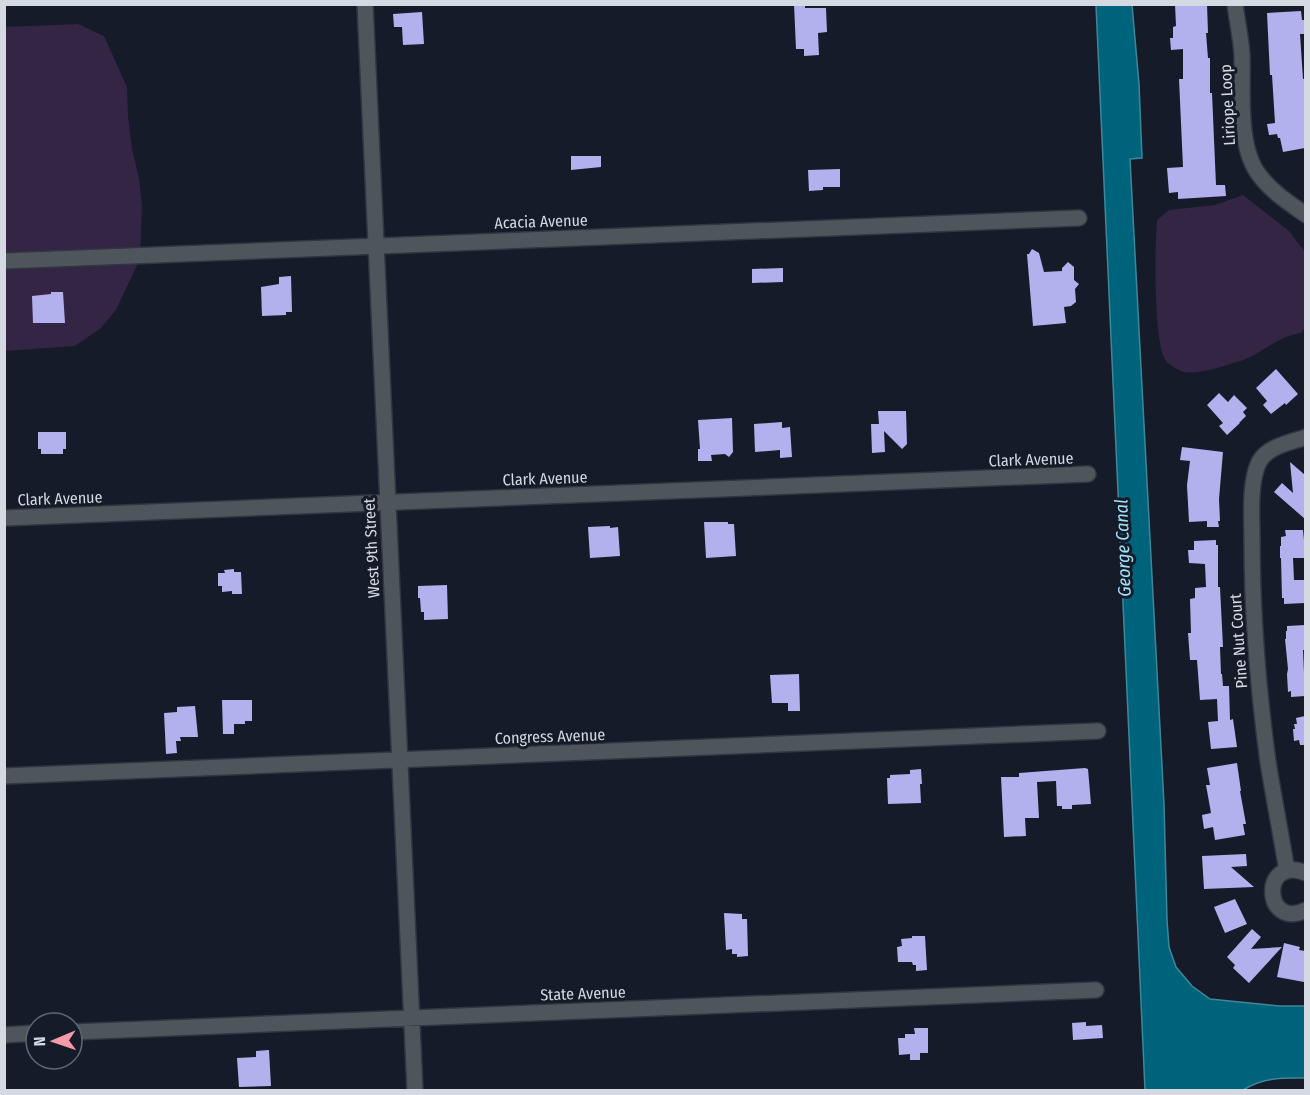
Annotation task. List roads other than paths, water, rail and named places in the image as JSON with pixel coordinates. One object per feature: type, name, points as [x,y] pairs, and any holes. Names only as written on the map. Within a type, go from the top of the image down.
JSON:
[{"type":"street","name":"West 9th Street","points":[[365,4],[415,1090]]},
{"type":"street","name":"Liriope Loop","points":[[1235,4],[1242,51],[1244,133],[1249,157],[1258,175],[1276,194],[1305,215]]},
{"type":"street","name":"Acacia Avenue","points":[[4,261],[1079,218]]},
{"type":"street","name":"Pine Nut Court","points":[[1287,871],[1268,763],[1259,683],[1252,589],[1253,480],[1259,462],[1268,450],[1305,437]]},
{"type":"street","name":"Clark Avenue","points":[[4,518],[1088,474]]},
{"type":"street","name":"Congress Avenue","points":[[4,776],[1098,731]]},
{"type":"street","points":[[1305,873],[1298,870],[1287,871],[1280,874],[1272,887],[1274,903],[1283,912],[1298,914],[1305,910]]},
{"type":"street","name":"State Avenue","points":[[84,1032],[1096,990]]},
{"type":"street","points":[[4,1035],[24,1034]]},
{"type":"water","name":"George Canal","points":[[1096,5],[1132,5],[1139,84],[1142,158],[1130,159],[1164,804],[1169,947],[1176,967],[1192,986],[1210,999],[1279,1006],[1305,1006],[1305,1078],[1266,1080],[1243,1090],[1145,1090]]}]
